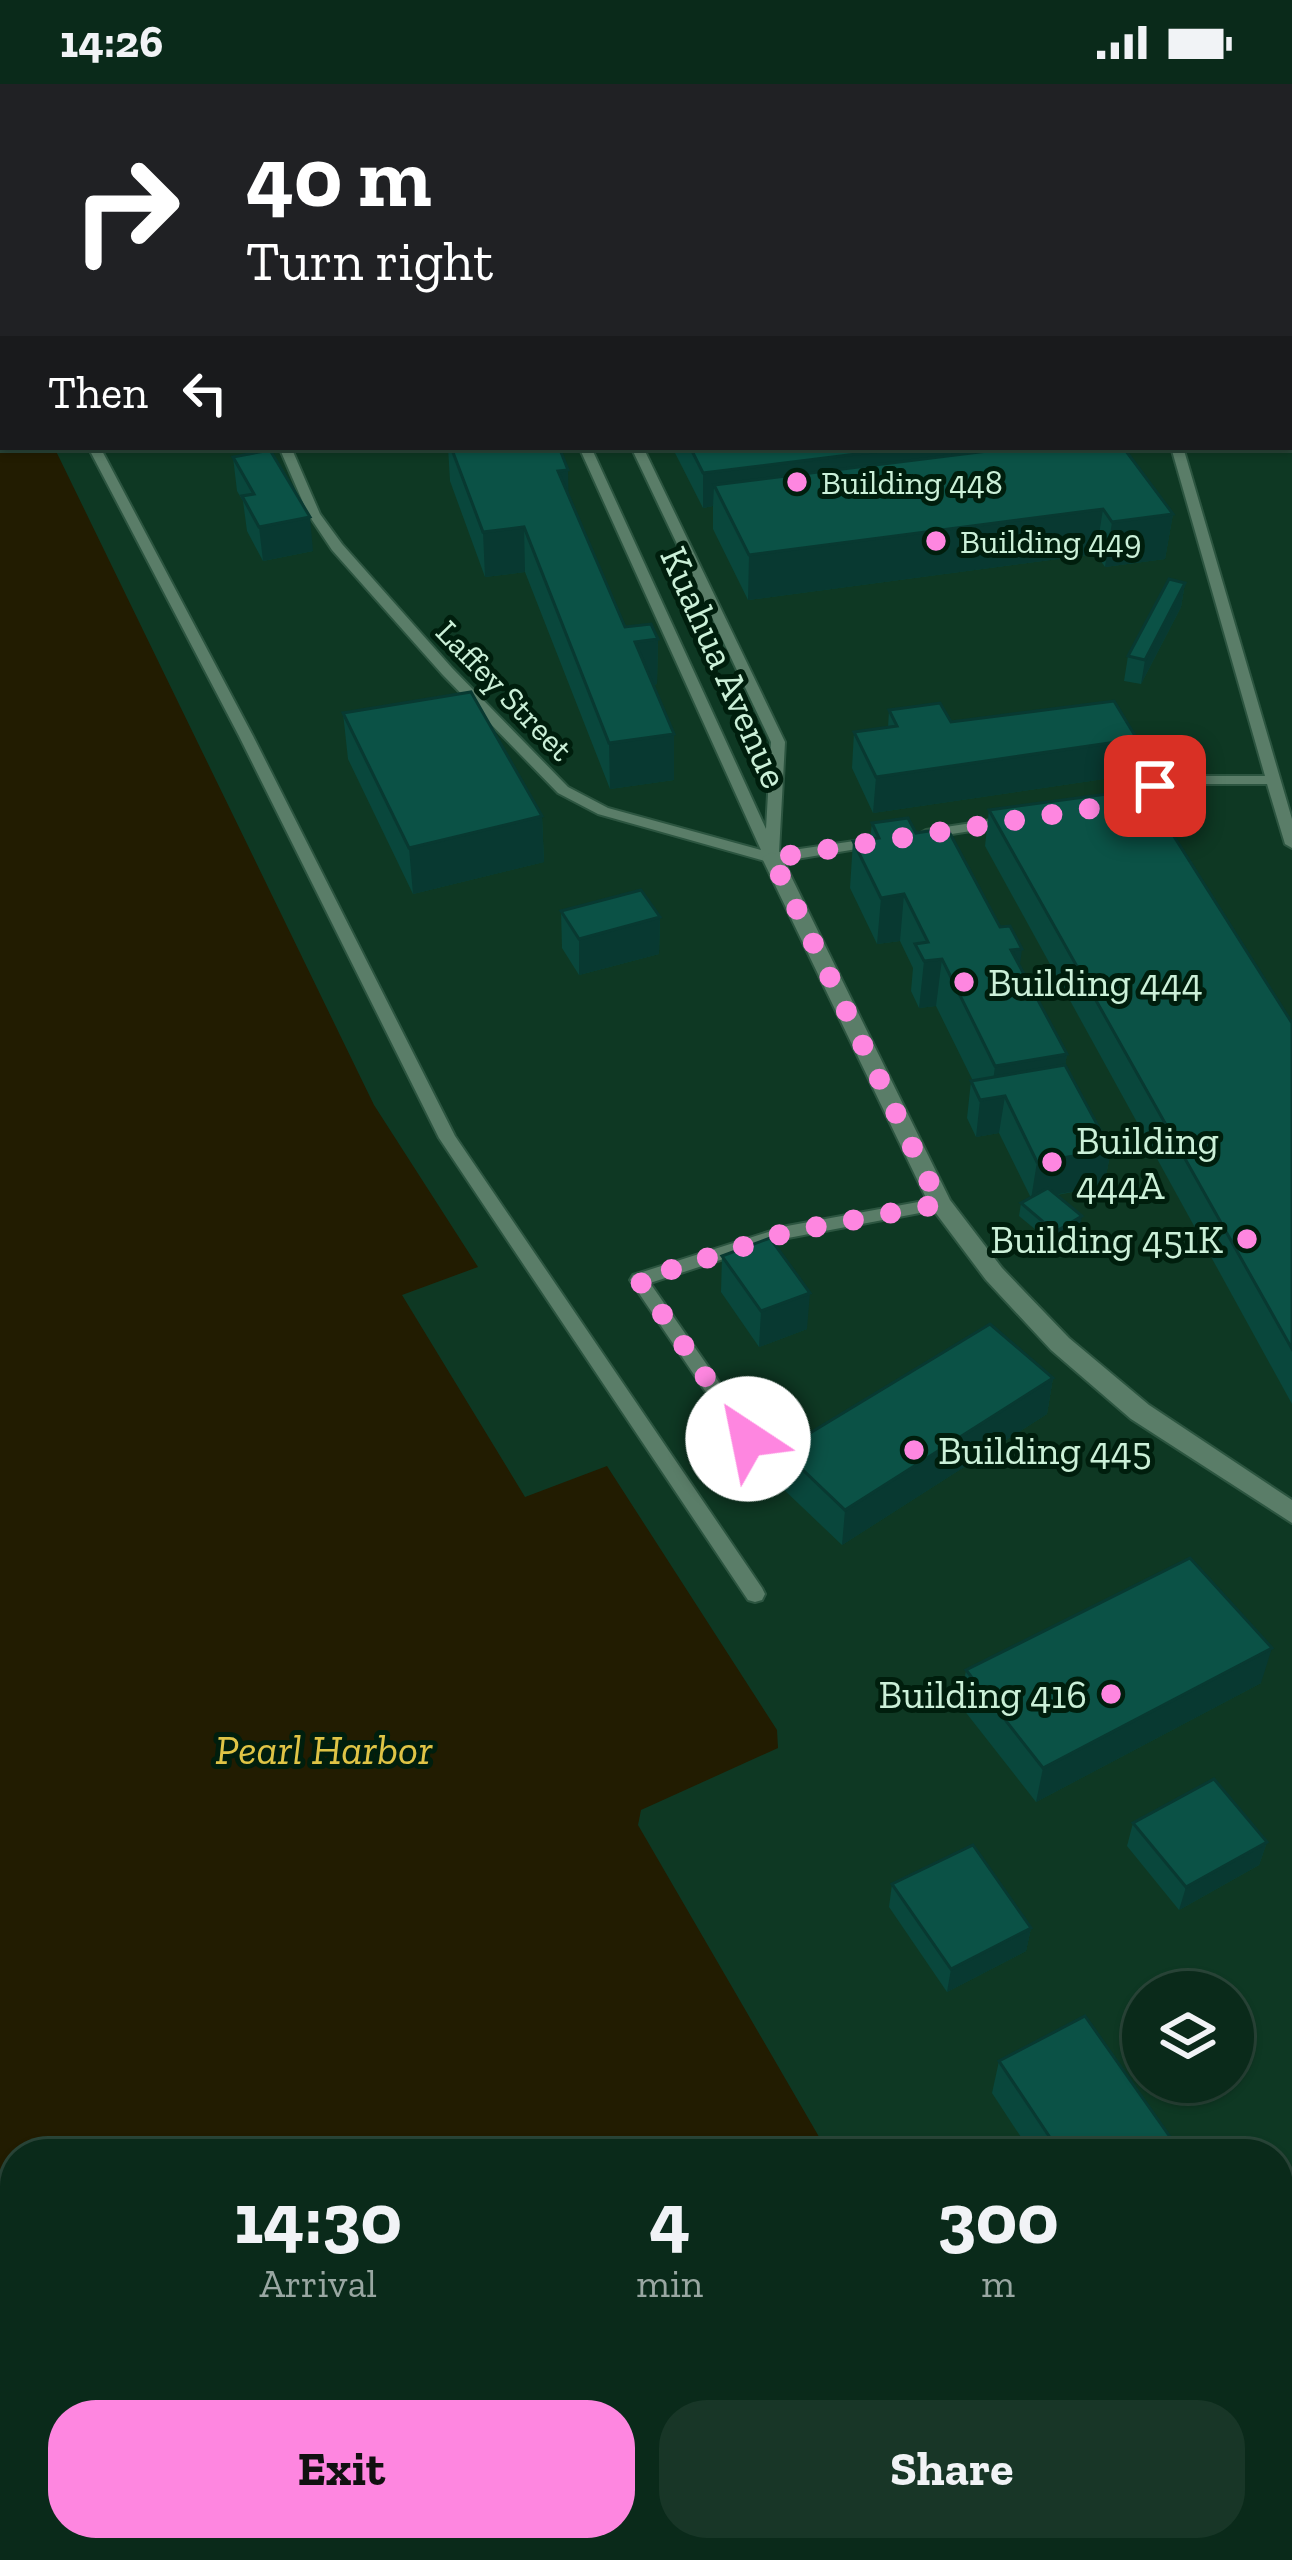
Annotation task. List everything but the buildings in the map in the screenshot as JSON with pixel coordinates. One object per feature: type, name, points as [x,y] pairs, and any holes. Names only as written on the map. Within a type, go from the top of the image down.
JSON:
[{"type":"street","name":"Kuahua Avenue","points":[[772,858],[940,1204],[994,1274],[1060,1344],[1140,1412],[1292,1514]]},
{"type":"lane","points":[[96,450],[447,1138],[755,1594]]},
{"type":"lane","name":"Laffey Street","points":[[286,450],[314,514],[337,547],[447,671],[563,790],[602,811],[772,858]]},
{"type":"lane","name":"Kuahua Avenue","points":[[586,450],[772,858]]},
{"type":"lane","points":[[638,450],[778,742],[772,858],[1034,818]]},
{"type":"lane","points":[[1178,450],[1292,844]]},
{"type":"lane","points":[[1120,804],[1174,780],[1273,781]]},
{"type":"lane","points":[[748,1439],[639,1280],[788,1232],[940,1204]]},
{"type":"water","name":"Pearl Harbor","points":[[0,450],[55,450],[374,1105],[478,1267],[402,1295],[525,1497],[607,1466],[777,1730],[778,1748],[641,1810],[638,1825],[820,2139],[0,2139]]},
{"type":"place","name":"Building 448","points":[[797,482]]},
{"type":"place","name":"Building 449","points":[[936,541]]},
{"type":"place","name":"Building 444","points":[[964,982]]},
{"type":"place","name":"Building 444A","points":[[1052,1162]]},
{"type":"place","name":"Building 451K","points":[[1247,1239]]},
{"type":"place","name":"Building 445","points":[[914,1450]]},
{"type":"place","name":"Building 416","points":[[1111,1694]]},
{"type":"route","points":[[748,1439],[639,1280],[788,1232],[940,1204],[772,858],[1120,804],[1155,786]]}]
